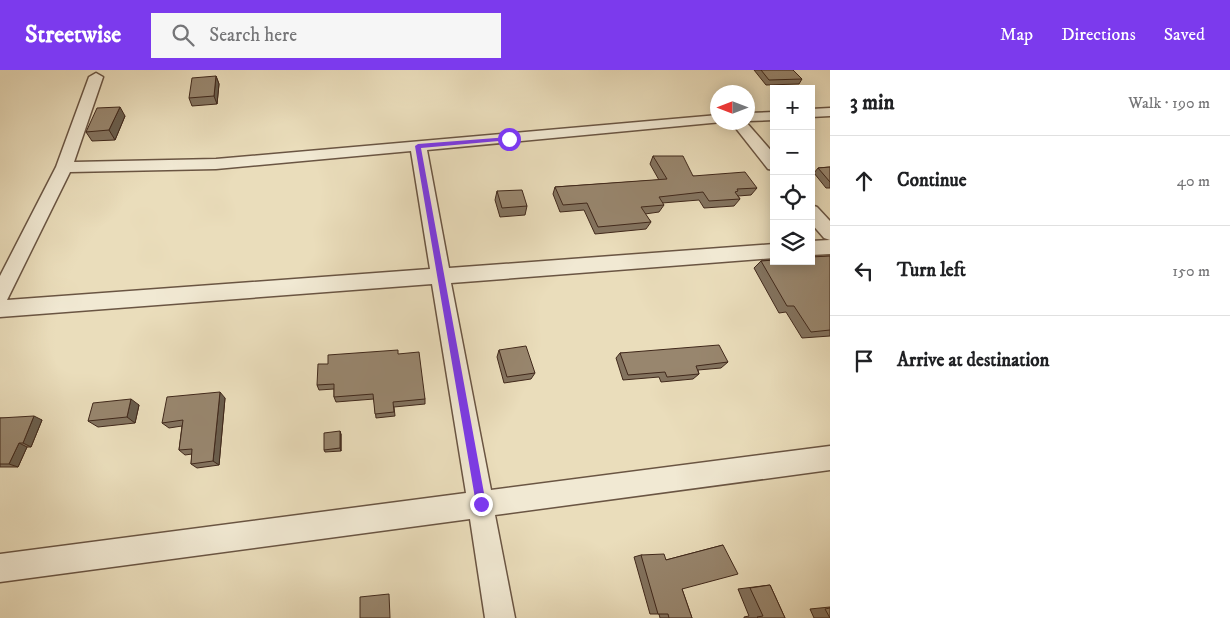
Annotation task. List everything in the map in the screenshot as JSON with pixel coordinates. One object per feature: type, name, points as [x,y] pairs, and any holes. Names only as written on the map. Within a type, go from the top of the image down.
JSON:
[{"type":"street","points":[[0,295],[64,167],[96,77]]},
{"type":"street","points":[[815,114],[830,112]]},
{"type":"street","points":[[755,117],[770,116]]},
{"type":"street","points":[[64,167],[216,164],[710,120]]},
{"type":"street","points":[[745,130],[770,160]]},
{"type":"street","points":[[418,146],[500,618]]},
{"type":"street","points":[[815,215],[830,233]]},
{"type":"street","points":[[815,248],[830,247]]},
{"type":"street","points":[[0,309],[770,251]]},
{"type":"street","points":[[0,568],[830,458]]},
{"type":"building","points":[[761,70],[793,70],[802,79],[769,80]]},
{"type":"building","points":[[216,76],[214,96],[189,98],[192,78]]},
{"type":"building","points":[[120,107],[109,130],[86,132],[97,108]]},
{"type":"building","points":[[653,156],[683,156],[693,176],[745,172],[757,188],[737,189],[738,191],[735,192],[740,199],[709,201],[703,192],[659,197],[664,205],[641,207],[651,222],[598,227],[587,203],[563,205],[555,187],[667,179]]},
{"type":"building","points":[[830,167],[830,182],[818,168]]},
{"type":"building","points":[[522,190],[527,206],[502,208],[497,191]]},
{"type":"building","points":[[830,256],[830,330],[811,332],[794,306],[787,306],[761,261],[770,260],[770,265],[815,265],[815,257]]},
{"type":"building","points":[[719,345],[728,362],[696,366],[699,374],[667,377],[665,372],[628,375],[620,353]]},
{"type":"building","points":[[526,346],[535,373],[507,377],[499,350]]},
{"type":"building","points":[[398,350],[398,354],[419,352],[425,399],[393,402],[394,412],[375,414],[373,394],[334,397],[334,384],[317,385],[318,364],[328,364],[328,355]]},
{"type":"building","points":[[220,392],[213,461],[191,464],[192,449],[179,450],[183,420],[162,423],[167,397]]},
{"type":"building","points":[[131,399],[127,417],[88,421],[93,403]]},
{"type":"building","points":[[34,416],[23,443],[19,443],[9,464],[0,464],[0,418]]},
{"type":"building","points":[[340,431],[340,448],[324,450],[324,433]]},
{"type":"building","points":[[723,545],[738,574],[682,589],[692,618],[669,618],[668,614],[658,614],[641,555],[664,554],[666,560]]},
{"type":"building","points":[[770,585],[785,618],[757,617],[763,616],[750,588]]},
{"type":"building","points":[[389,594],[390,618],[360,618],[360,597]]},
{"type":"building","points":[[830,608],[830,618],[825,609]]},
{"type":"route","points":[[481,504],[418,146],[509,139]]}]
